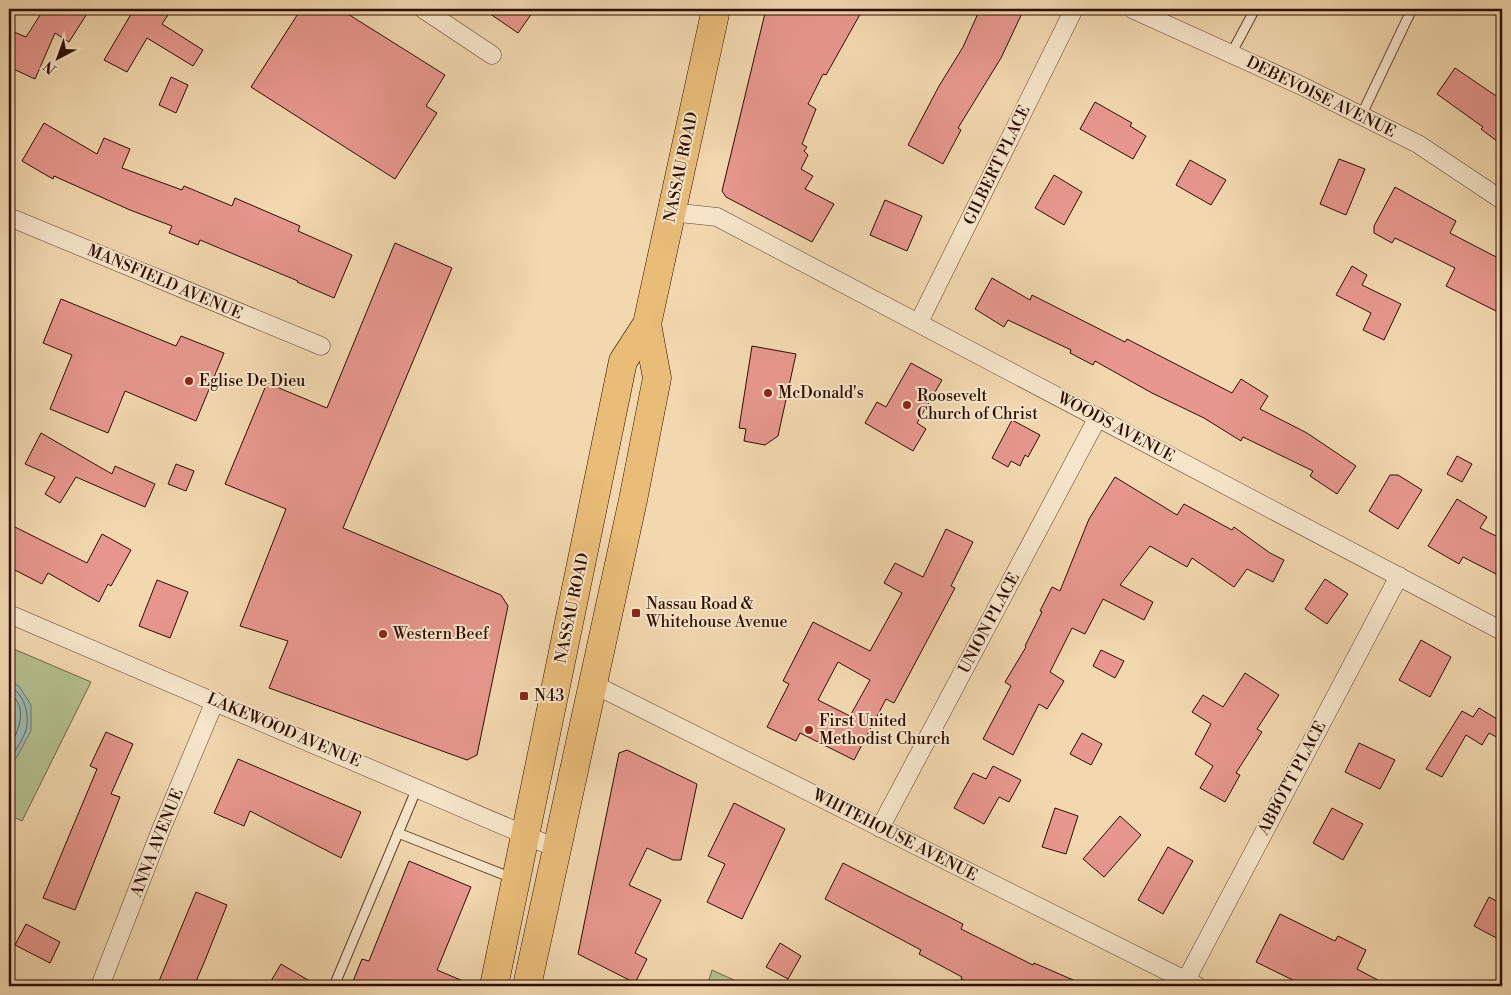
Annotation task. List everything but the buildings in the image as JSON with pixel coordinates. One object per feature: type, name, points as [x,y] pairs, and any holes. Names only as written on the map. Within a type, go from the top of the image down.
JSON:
[{"type":"main road","name":"NASSAU ROAD","points":[[494,986],[568,626],[595,505],[623,361],[647,324],[716,9]]},
{"type":"main road","name":"NASSAU ROAD","points":[[527,986],[558,849],[657,378],[647,324]]},
{"type":"main road","points":[[568,626],[572,652],[579,671],[593,684]]},
{"type":"street","points":[[423,9],[492,55]]},
{"type":"street","name":"GILBERT PLACE","points":[[919,322],[1074,9]]},
{"type":"street","name":"DEBEVOISE AVENUE","points":[[1132,9],[1231,54],[1418,144],[1502,200]]},
{"type":"street","name":"WOODS AVENUE","points":[[671,212],[717,217],[1502,631]]},
{"type":"street","name":"MANSFIELD AVENUE","points":[[9,216],[321,346]]},
{"type":"street","name":"UNION PLACE","points":[[880,828],[1098,417]]},
{"type":"street","name":"ABBOTT PLACE","points":[[1191,983],[1399,576]]},
{"type":"street","name":"LAKEWOOD AVENUE","points":[[9,614],[558,849]]},
{"type":"street","name":"WHITEHOUSE AVENUE","points":[[593,684],[1191,983]]},
{"type":"street","name":"ANNA AVENUE","points":[[100,986],[160,832],[215,701]]},
{"type":"lane","points":[[1231,54],[1255,9]]},
{"type":"lane","points":[[1361,116],[1412,9]]},
{"type":"lane","points":[[334,986],[417,788]]},
{"type":"lane","points":[[398,833],[515,879]]},
{"type":"green space","points":[[9,647],[91,682],[22,821],[9,815]]},
{"type":"green space","points":[[712,970],[747,986],[707,986]]},
{"type":"water","points":[[9,681],[19,686],[31,705],[31,731],[9,771]]},
{"type":"place","name":"Eglise De Dieu","points":[[189,381]]},
{"type":"place","name":"McDonald's","points":[[768,393]]},
{"type":"place","name":"Roosevelt Church of Christ","points":[[907,405]]},
{"type":"place","name":"Nassau Road & Whitehouse Avenue","points":[[636,613]]},
{"type":"place","name":"Western Beef","points":[[383,634]]},
{"type":"place","name":"N43","points":[[524,696]]},
{"type":"place","name":"First United Methodist Church","points":[[809,730]]}]
